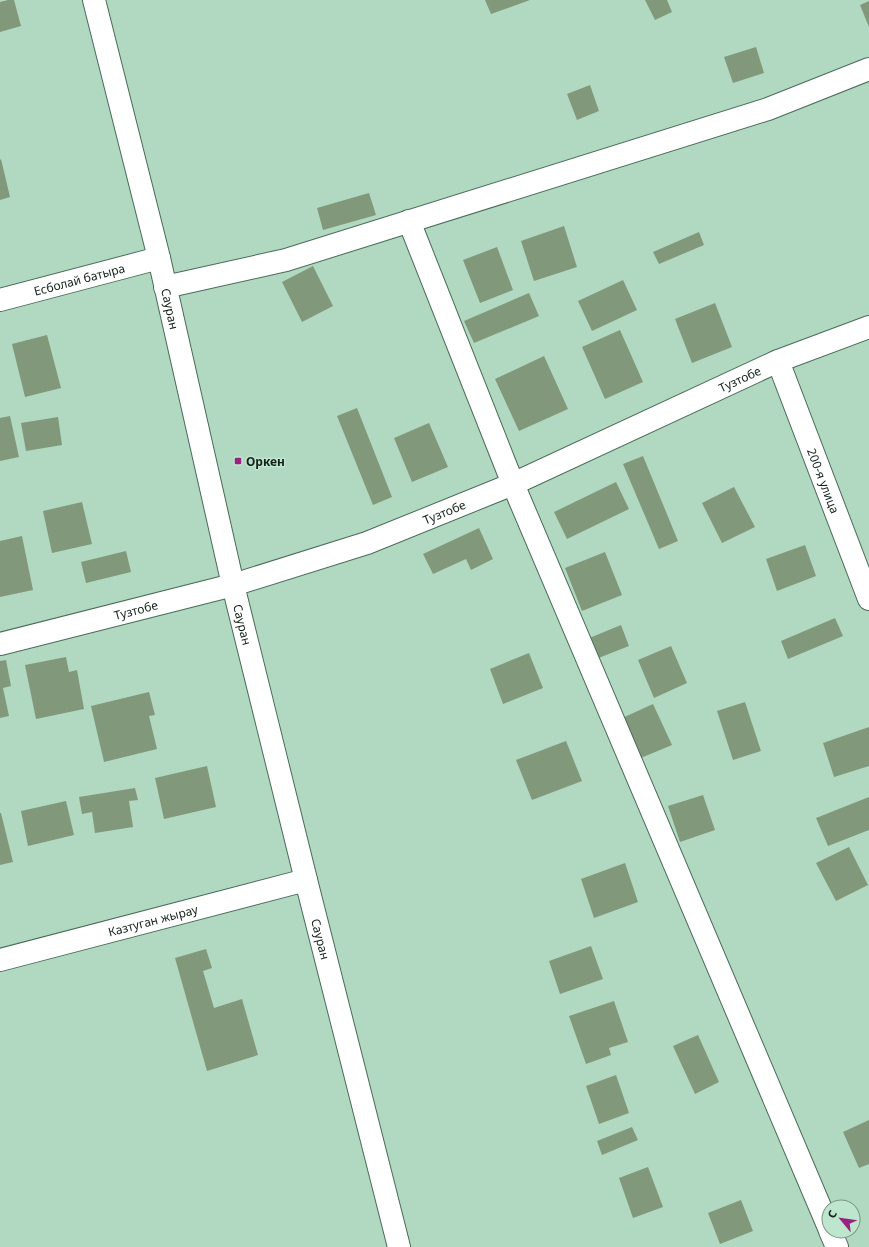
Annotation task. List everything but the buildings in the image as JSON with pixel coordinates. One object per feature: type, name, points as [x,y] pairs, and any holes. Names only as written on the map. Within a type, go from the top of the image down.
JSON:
[{"type":"street","name":"Сауран","points":[[94,0],[159,258],[233,585],[399,1247]]},
{"type":"street","points":[[165,287],[286,260],[768,109],[869,69]]},
{"type":"street","points":[[409,221],[513,484],[821,1209]]},
{"type":"street","name":"Есболай батыра","points":[[0,300],[159,258]]},
{"type":"street","name":"Тузтобе","points":[[0,644],[233,585],[367,543],[513,484],[778,361],[869,327]]},
{"type":"street","name":"200-я улица","points":[[778,361],[869,599]]},
{"type":"street","name":"Казтуган жырау","points":[[0,960],[306,880]]},
{"type":"place","name":"Оркен","points":[[238,461]]}]
